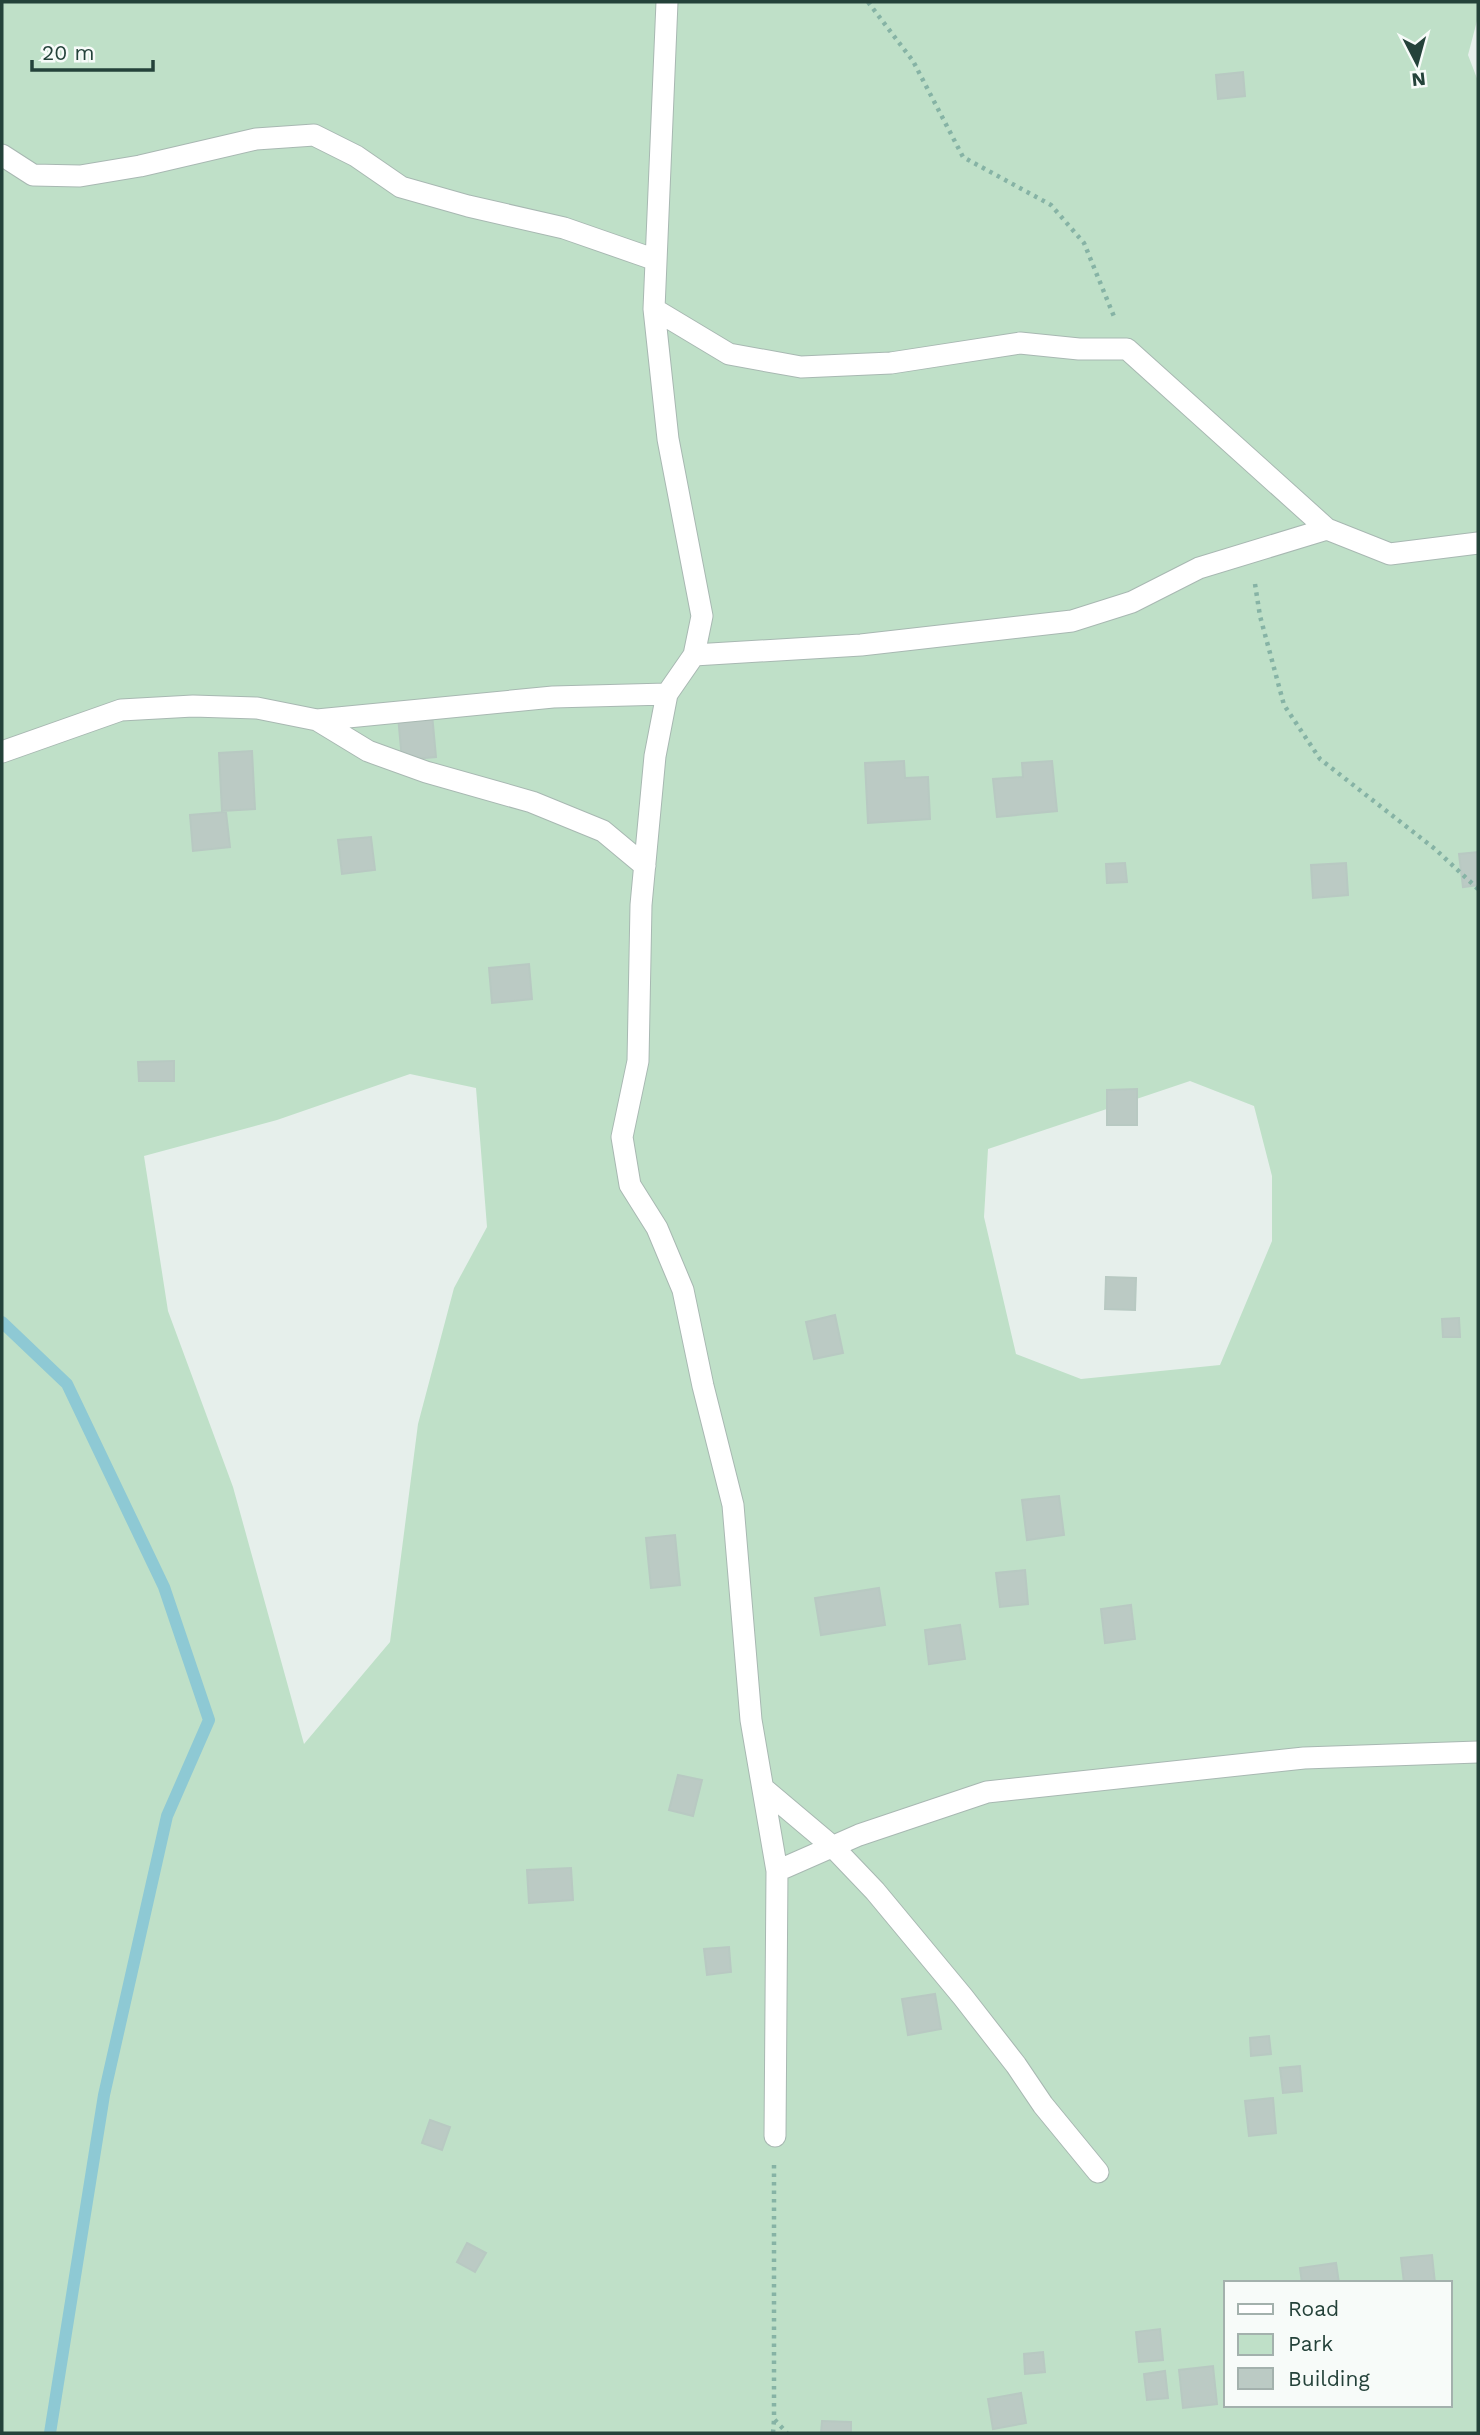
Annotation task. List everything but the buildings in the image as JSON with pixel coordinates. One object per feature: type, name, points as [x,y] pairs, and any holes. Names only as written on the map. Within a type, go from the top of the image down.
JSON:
[{"type":"street","points":[[667,2],[654,309],[668,439],[702,616],[694,655],[667,694],[655,757],[641,905],[638,1061],[622,1137],[630,1185],[657,1227],[683,1290],[733,1504],[751,1720],[777,1871],[775,2136]]},
{"type":"street","points":[[2,155],[33,175],[80,176],[140,166],[256,139],[314,135],[356,156],[401,187],[564,228],[656,260]]},
{"type":"street","points":[[654,309],[730,354],[801,367],[891,363],[1020,342],[1079,349],[1127,349],[1327,529],[1390,555],[1478,543]]},
{"type":"street","points":[[694,655],[861,645],[1072,621],[1132,602],[1199,568],[1327,529]]},
{"type":"street","points":[[2,752],[121,710],[193,706],[257,708],[317,720],[553,697],[667,694]]},
{"type":"street","points":[[317,720],[368,751],[426,772],[532,802],[603,831],[645,866]]},
{"type":"street","points":[[777,1871],[859,1835],[987,1792],[1304,1758],[1478,1752]]},
{"type":"street","points":[[762,1788],[833,1847],[875,1891],[963,1997],[1016,2065],[1043,2105],[1098,2172]]},
{"type":"path","points":[[868,2],[913,61],[963,157],[1051,205],[1084,243],[1127,349]]},
{"type":"path","points":[[1250,552],[1260,616],[1284,705],[1320,759],[1435,849],[1478,889]]},
{"type":"path","points":[[773,2433],[775,2136]]},
{"type":"path","points":[[774,2419],[787,2433]]},
{"type":"green space","points":[[2,2],[1478,2],[1478,17],[1468,55],[1478,81],[1478,2433],[2,2433]],"holes":[[[410,1074],[476,1088],[487,1227],[454,1288],[418,1424],[390,1642],[304,1744],[233,1487],[168,1311],[144,1156],[277,1120]],[[1190,1081],[1254,1106],[1272,1176],[1272,1241],[1220,1365],[1081,1379],[1016,1354],[984,1217],[988,1149]]]},
{"type":"waterway","points":[[2,1322],[67,1384],[164,1587],[209,1720],[167,1816],[104,2095],[50,2433]]}]
